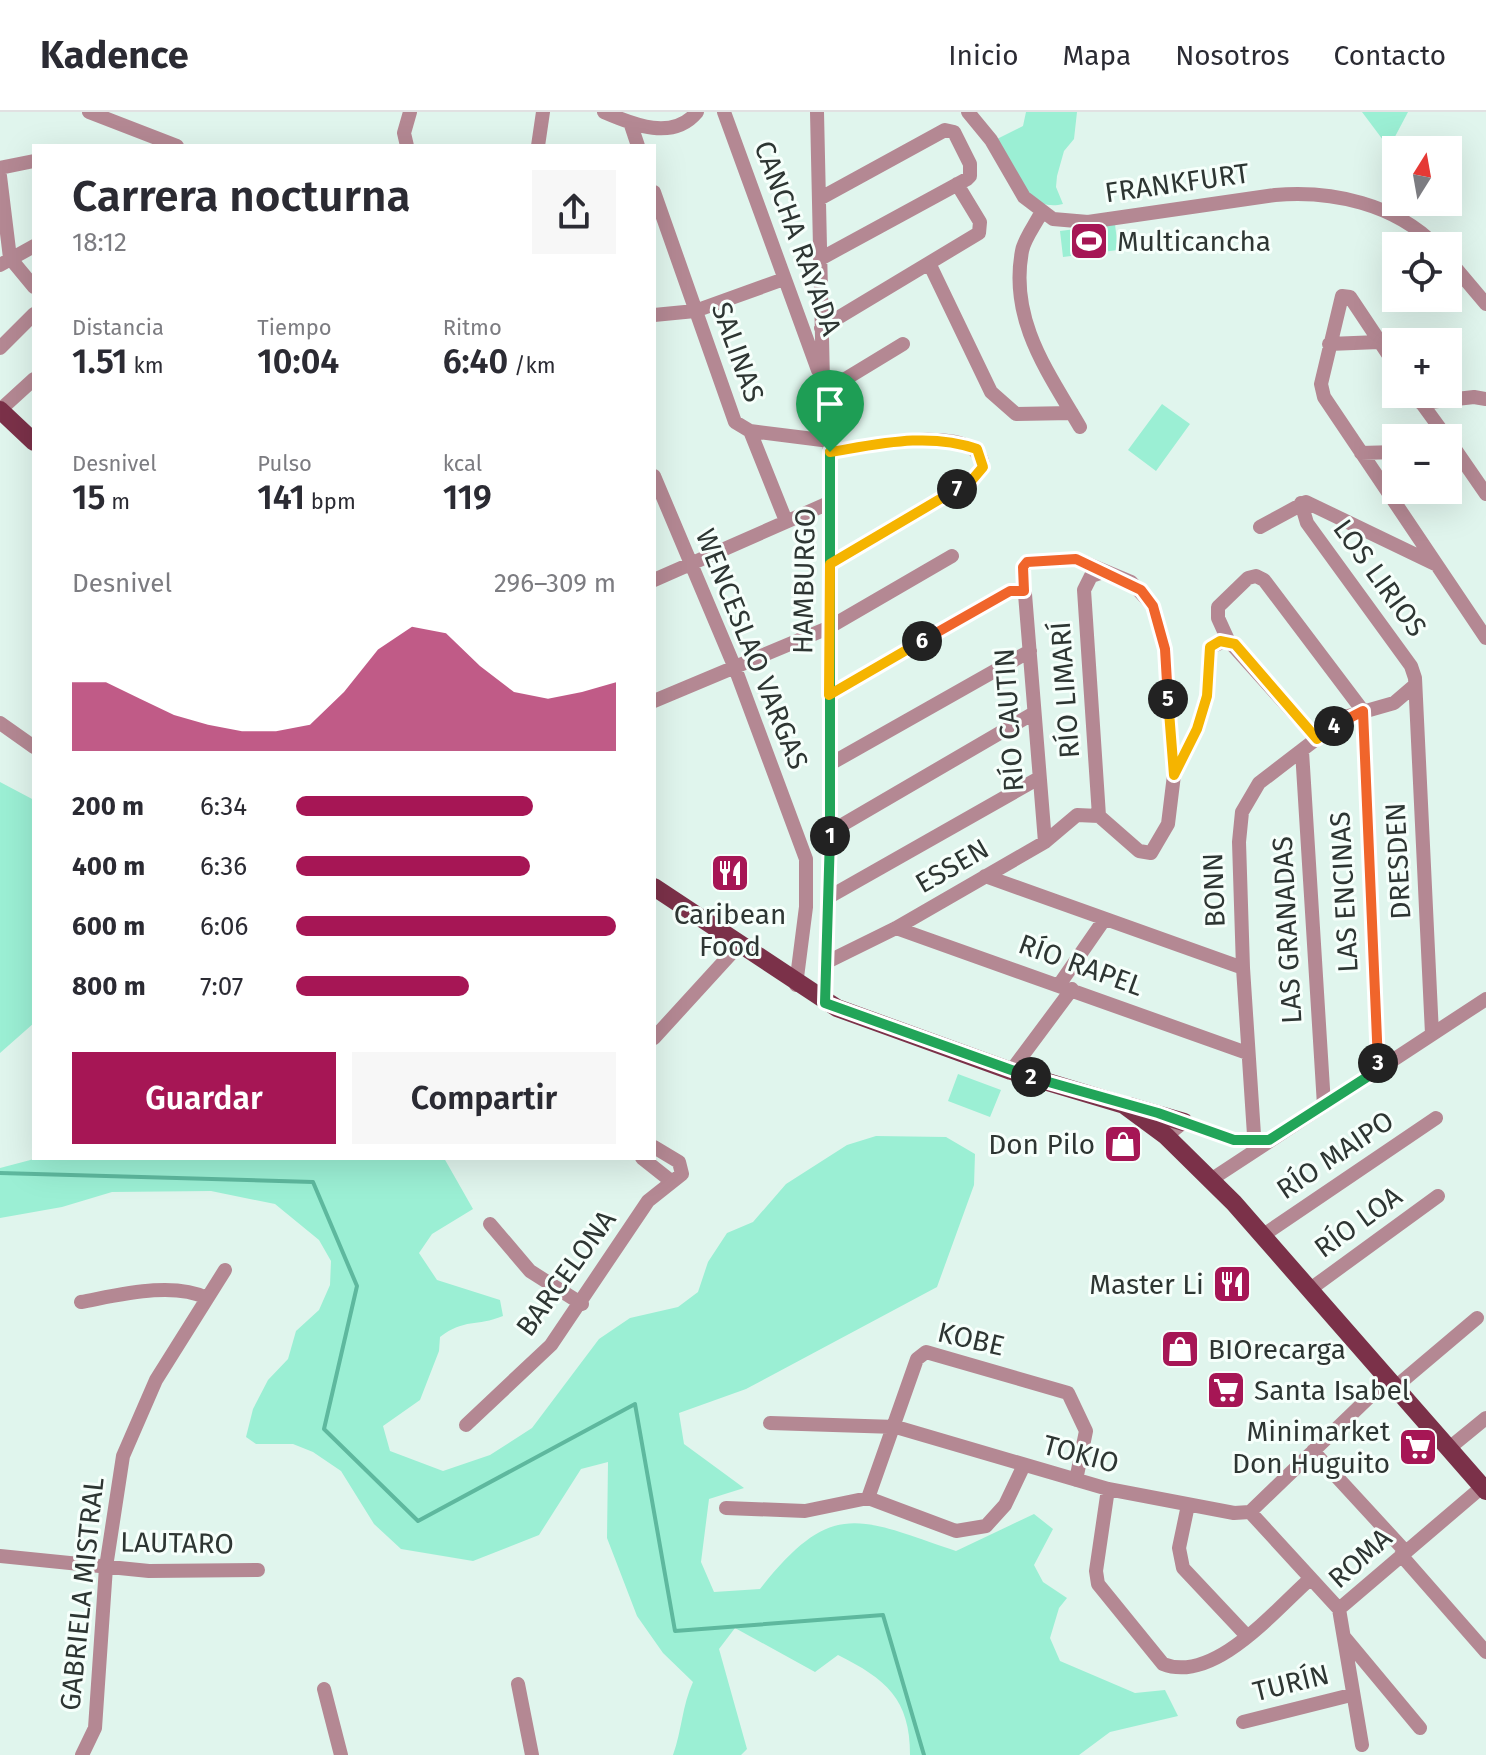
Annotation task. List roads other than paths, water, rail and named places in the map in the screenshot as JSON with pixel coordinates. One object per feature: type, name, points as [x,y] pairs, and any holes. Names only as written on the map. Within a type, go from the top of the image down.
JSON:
[{"type":"main road","points":[[0,410],[32,440]]},
{"type":"main road","points":[[656,888],[825,1003],[1011,1071],[1184,1122]]},
{"type":"main road","points":[[1124,1105],[1166,1136],[1212,1179],[1484,1489]]},
{"type":"street","points":[[89,112],[172,144]]},
{"type":"street","points":[[407,144],[404,133],[410,112]]},
{"type":"street","points":[[538,144],[543,112]]},
{"type":"street","points":[[604,112],[630,122],[667,129],[678,127],[697,112]]},
{"type":"street","name":"CANCHA RAYADA","points":[[724,112],[823,387]]},
{"type":"street","name":"HAMBURGO","points":[[817,112],[823,387],[830,446],[831,502],[828,628],[830,832],[825,1003]]},
{"type":"street","points":[[968,112],[991,140],[1024,197],[1041,213],[1022,250],[1020,300],[1029,340],[1080,427]]},
{"type":"street","points":[[630,122],[637,144]]},
{"type":"street","points":[[819,199],[948,129],[954,132],[971,171],[970,176],[957,184],[820,259]]},
{"type":"street","points":[[0,168],[32,161]]},
{"type":"street","points":[[0,176],[5,262],[32,285]]},
{"type":"street","points":[[821,328],[981,230],[957,184]]},
{"type":"street","name":"FRANKFURT","points":[[1041,213],[1066,222],[1088,222],[1275,195],[1329,196],[1374,207],[1414,232]]},
{"type":"street","name":"SALINAS","points":[[656,198],[735,422],[750,431],[786,521]]},
{"type":"street","points":[[5,262],[32,247]]},
{"type":"street","points":[[929,263],[991,392],[1016,414],[1072,413]]},
{"type":"street","points":[[1462,276],[1486,304]]},
{"type":"street","points":[[904,278],[913,291]]},
{"type":"street","points":[[656,315],[695,311],[784,279]]},
{"type":"street","points":[[1382,346],[1350,297],[1344,295],[1321,384],[1324,397],[1486,638]]},
{"type":"street","points":[[0,348],[32,316]]},
{"type":"street","points":[[1329,344],[1379,342]]},
{"type":"street","points":[[823,387],[903,344]]},
{"type":"street","points":[[0,410],[32,381]]},
{"type":"street","points":[[1462,397],[1486,399]]},
{"type":"street","points":[[750,431],[830,446],[914,440],[960,443],[977,449],[983,467],[972,480],[830,564]]},
{"type":"street","points":[[1361,453],[1382,452]]},
{"type":"street","points":[[1462,461],[1486,494]]},
{"type":"street","name":"WENCESLAO VARGAS","points":[[656,481],[735,668],[806,859],[806,907],[796,985]]},
{"type":"street","points":[[656,579],[831,502]]},
{"type":"street","points":[[1260,527],[1301,503],[1312,504],[1438,565]]},
{"type":"street","name":"LOS LIRIOS","points":[[1301,503],[1307,523],[1411,666],[1415,685]]},
{"type":"street","points":[[656,700],[828,628],[952,556]]},
{"type":"street","points":[[829,695],[1010,591],[1025,593],[1023,567],[1027,562],[1070,558],[1131,582],[1153,606],[1165,649],[1174,775],[1173,804],[1168,824],[1151,853],[1139,851],[1099,816]]},
{"type":"street","name":"RÍO LIMARÍ","points":[[1099,816],[1084,590],[1091,576],[1103,572]]},
{"type":"street","points":[[1317,739],[1228,640],[1218,618],[1218,607],[1248,578],[1256,576],[1264,580],[1370,710]]},
{"type":"street","name":"RÍO CAUTIN","points":[[1025,593],[1045,842]]},
{"type":"street","points":[[1174,775],[1197,729],[1207,696],[1210,647],[1228,640]]},
{"type":"street","points":[[830,764],[1030,651]]},
{"type":"street","name":"DRESDEN","points":[[1415,685],[1432,1034]]},
{"type":"street","name":"BONN","points":[[1259,1144],[1247,1053],[1239,842],[1242,812],[1259,783],[1345,717],[1405,696],[1415,685]]},
{"type":"street","name":"BONN","points":[[1370,710],[1417,708]]},
{"type":"street","name":"LAS ENCINAS","points":[[1370,710],[1378,1070]]},
{"type":"street","points":[[830,832],[1034,713]]},
{"type":"street","points":[[0,723],[32,746]]},
{"type":"street","name":"LAS GRANADAS","points":[[1302,751],[1324,1105]]},
{"type":"street","points":[[829,897],[1039,778]]},
{"type":"street","name":"ESSEN","points":[[827,962],[896,928],[1045,842],[1077,815],[1099,816]]},
{"type":"street","points":[[985,876],[1243,968]]},
{"type":"street","points":[[1011,1071],[1066,987],[1104,920]]},
{"type":"street","name":"RÍO RAPEL","points":[[896,928],[1247,1053]]},
{"type":"street","points":[[656,1036],[739,945]]},
{"type":"street","points":[[1212,1179],[1259,1144],[1486,999]]},
{"type":"street","name":"RÍO MAIPO","points":[[1262,1236],[1436,1118]]},
{"type":"street","points":[[1166,1136],[1184,1122],[1234,1140],[1259,1144]]},
{"type":"street","points":[[1233,1164],[1237,1152],[1234,1140]]},
{"type":"street","points":[[645,1160],[671,1181],[682,1174],[679,1162],[656,1148]]},
{"type":"street","name":"BARCELONA","points":[[466,1425],[551,1345],[582,1304],[648,1201],[671,1181]]},
{"type":"street","name":"RÍO LOA","points":[[1309,1290],[1438,1196]]},
{"type":"street","points":[[490,1224],[530,1271],[582,1304]]},
{"type":"street","name":"GABRIELA MISTRAL","points":[[82,1755],[95,1728],[106,1567],[123,1456],[137,1417],[225,1270]]},
{"type":"street","points":[[81,1302],[117,1295],[191,1290],[207,1298]]},
{"type":"street","points":[[1339,1609],[1250,1512],[1313,1451],[1390,1385],[1477,1318]]},
{"type":"street","name":"KOBE","points":[[868,1498],[896,1427],[917,1359],[923,1352],[1061,1389],[1072,1397],[1086,1431],[1076,1480]]},
{"type":"street","points":[[1448,1449],[1486,1418]]},
{"type":"street","name":"TOKIO","points":[[770,1423],[896,1427],[1108,1489],[1234,1513],[1250,1512]]},
{"type":"street","points":[[1313,1451],[1486,1652]]},
{"type":"street","points":[[726,1508],[805,1511],[868,1498],[956,1531],[986,1526],[1005,1505],[1024,1465]]},
{"type":"street","points":[[1108,1489],[1096,1571],[1098,1584],[1163,1664],[1177,1669],[1215,1660],[1310,1579]]},
{"type":"street","name":"ROMA","points":[[1362,1745],[1351,1695],[1339,1609],[1484,1489]]},
{"type":"street","points":[[1188,1505],[1179,1548],[1183,1568],[1246,1635]]},
{"type":"street","name":"LAUTARO","points":[[0,1556],[165,1572],[258,1570]]},
{"type":"street","points":[[1344,1638],[1420,1728]]},
{"type":"street","points":[[518,1684],[532,1755]]},
{"type":"street","points":[[324,1689],[341,1755]]},
{"type":"street","name":"TURÍN","points":[[1243,1722],[1351,1695]]},
{"type":"waterway","points":[[0,1173],[313,1182],[357,1286],[324,1429],[418,1521],[635,1404],[675,1631],[883,1615],[924,1755]]},
{"type":"place","name":"Multicancha","points":[[1089,241]]},
{"type":"place","name":"Caribean Food","points":[[730,873]]},
{"type":"place","name":"Don Pilo","points":[[1123,1144]]},
{"type":"place","name":"Master Li","points":[[1232,1284]]},
{"type":"place","name":"BIOrecarga","points":[[1180,1349]]},
{"type":"place","name":"Santa Isabel","points":[[1226,1390]]},
{"type":"place","name":"Minimarket Don Huguito","points":[[1418,1447]]}]
